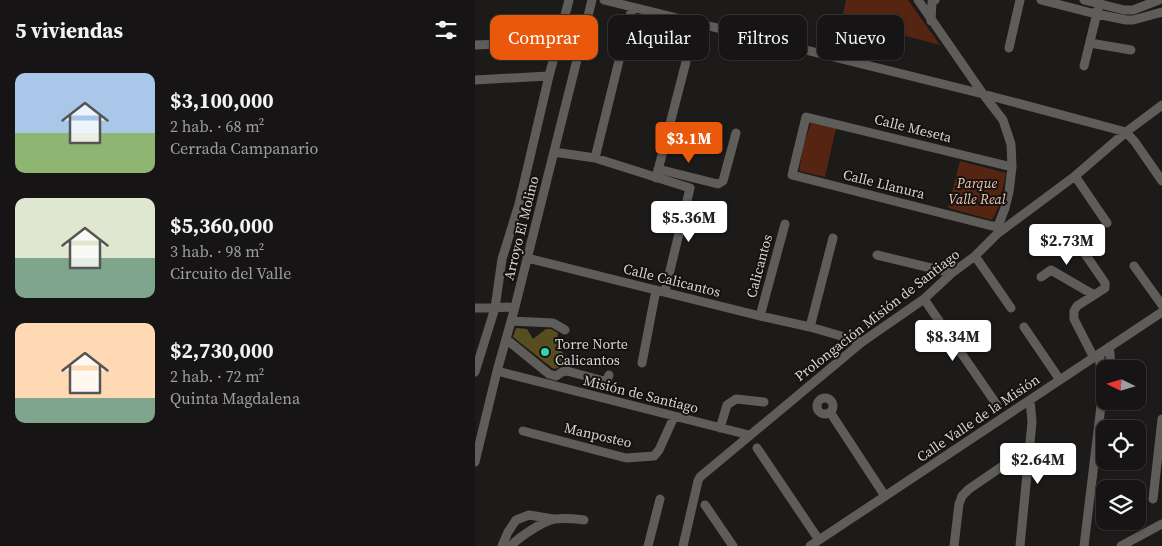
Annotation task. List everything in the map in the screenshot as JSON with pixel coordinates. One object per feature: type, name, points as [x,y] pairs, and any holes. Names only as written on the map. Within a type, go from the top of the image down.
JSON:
[{"type":"street","points":[[565,15],[569,0]]},
{"type":"street","name":"Arroyo El Molino","points":[[475,462],[592,0]]},
{"type":"street","points":[[605,0],[660,15]]},
{"type":"street","points":[[917,0],[1003,120],[1011,144],[1012,168],[1009,192],[997,230]]},
{"type":"street","points":[[931,21],[932,2],[935,0]]},
{"type":"street","points":[[1009,48],[1020,0]]},
{"type":"street","points":[[1041,0],[1126,20],[1133,20],[1162,12]]},
{"type":"street","points":[[1084,0],[1124,10],[1133,10],[1159,0]]},
{"type":"street","points":[[1084,66],[1099,4]]},
{"type":"street","points":[[595,158],[632,8]]},
{"type":"street","points":[[709,27],[983,94],[1126,132],[1162,181]]},
{"type":"street","points":[[1090,42],[1131,50]]},
{"type":"street","points":[[475,45],[490,44]]},
{"type":"street","points":[[475,372],[477,358],[495,308],[502,259],[519,204],[553,60]]},
{"type":"street","points":[[657,173],[687,60]]},
{"type":"street","points":[[475,80],[549,76]]},
{"type":"street","name":"Prolongación Misión de Santiago","points":[[683,546],[697,481],[700,477],[862,342],[924,299],[952,273],[975,256],[997,230],[1075,176],[1126,132],[1162,105]]},
{"type":"street","name":"Calle Meseta","points":[[792,175],[806,116],[1012,168]]},
{"type":"street","points":[[554,152],[595,158],[657,173],[718,184],[723,181],[736,134]]},
{"type":"street","points":[[643,363],[690,188],[657,173]]},
{"type":"street","name":"Calle Llanura","points":[[792,175],[992,226],[997,230]]},
{"type":"street","points":[[1075,176],[1107,223]]},
{"type":"street","name":"Calicantos","points":[[760,316],[785,224]]},
{"type":"street","points":[[810,327],[833,238]]},
{"type":"street","points":[[1083,250],[1105,283],[1105,288],[1077,306],[1074,311],[1074,319],[1084,339],[1097,355],[1098,360]]},
{"type":"street","points":[[877,255],[952,273]]},
{"type":"street","points":[[975,256],[1011,308]]},
{"type":"street","name":"Calle Calicantos","points":[[527,258],[810,327],[862,342]]},
{"type":"street","points":[[1134,266],[1162,305]]},
{"type":"street","points":[[1041,277],[1051,270],[1094,296]]},
{"type":"street","points":[[924,299],[997,405]]},
{"type":"street","points":[[475,308],[515,308]]},
{"type":"street","name":"Calle Valle de la Misión","points":[[810,546],[1162,312]]},
{"type":"street","points":[[511,321],[553,323],[565,330]]},
{"type":"street","points":[[1024,327],[1060,380]]},
{"type":"street","points":[[506,338],[549,374],[556,376],[567,371],[604,381],[607,380],[609,375]]},
{"type":"street","points":[[1109,347],[1111,360]]},
{"type":"street","name":"Misión de Santiago","points":[[497,371],[749,436]]},
{"type":"street","points":[[1020,546],[1029,448],[1032,422],[1035,415],[1032,398]]},
{"type":"street","points":[[720,428],[727,405],[736,399],[764,402]]},
{"type":"street","points":[[1084,546],[1101,410]]},
{"type":"street","points":[[830,412],[885,496]]},
{"type":"street","name":"Manposteo","points":[[523,431],[625,458],[644,457],[654,456],[659,450],[674,417]]},
{"type":"street","points":[[1153,499],[1162,421]]},
{"type":"street","points":[[757,448],[819,540]]},
{"type":"street","points":[[954,546],[959,504],[962,496],[969,489],[1029,448]]},
{"type":"street","points":[[648,546],[660,499]]},
{"type":"street","points":[[705,505],[733,546]]},
{"type":"street","points":[[502,546],[516,520],[529,516],[584,520]]},
{"type":"street","points":[[511,546],[527,533],[554,519]]},
{"type":"street","points":[[1121,546],[1162,524]]},
{"type":"green space","points":[[846,0],[908,0],[940,45],[904,35],[904,15],[843,15]]},
{"type":"green space","points":[[811,123],[836,128],[825,177],[799,171],[803,147]]},
{"type":"green space","name":"Parque Valle Real","points":[[960,161],[1006,173],[999,206],[992,220],[948,208]]},
{"type":"building","name":"Torre Norte Calicantos","points":[[516,328],[527,329],[533,339],[546,329],[551,329],[558,333],[558,348],[566,356],[562,366],[555,369],[552,368],[513,337]]},
{"type":"place","name":"Torre Norte Calicantos","points":[[545,352]]}]
